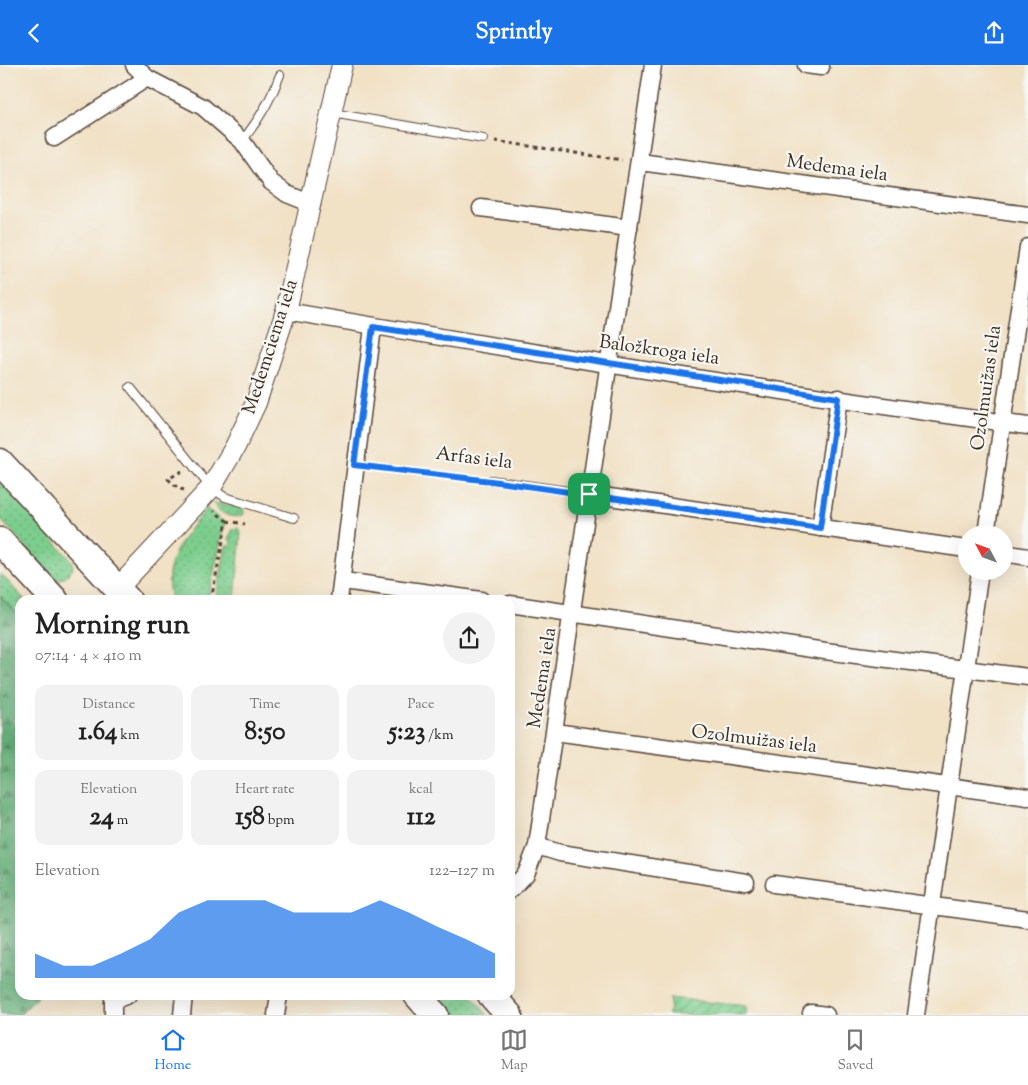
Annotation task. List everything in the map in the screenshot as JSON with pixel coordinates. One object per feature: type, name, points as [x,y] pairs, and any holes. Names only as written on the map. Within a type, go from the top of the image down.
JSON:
[{"type":"highway","points":[[0,461],[122,594]]},
{"type":"highway","points":[[0,541],[50,595]]},
{"type":"highway","points":[[422,1000],[436,1015]]},
{"type":"highway","points":[[496,1000],[509,1015]]},
{"type":"street","points":[[134,65],[147,78],[203,107],[242,141],[271,182],[287,195],[312,204]]},
{"type":"street","name":"Medemciema iela","points":[[122,594],[209,497],[256,403],[286,311],[312,204],[330,113],[342,65]]},
{"type":"street","name":"Medema iela","points":[[515,885],[526,874],[537,846],[654,65]]},
{"type":"street","points":[[54,138],[147,78]]},
{"type":"street","name":"Medema iela","points":[[640,163],[1028,215]]},
{"type":"street","points":[[480,209],[629,228]]},
{"type":"street","name":"Ozolmuižas iela","points":[[987,525],[1028,247]]},
{"type":"street","name":"Baložkroga iela","points":[[286,311],[373,327],[608,364],[1028,426]]},
{"type":"street","points":[[340,595],[354,465],[373,327]]},
{"type":"street","points":[[820,528],[838,398]]},
{"type":"street","points":[[589,494],[958,548]]},
{"type":"street","points":[[1013,554],[1028,557]]},
{"type":"street","points":[[916,1015],[979,580]]},
{"type":"street","points":[[343,581],[445,595]]},
{"type":"street","name":"Medema iela","points":[[515,605],[573,613]]},
{"type":"street","points":[[573,613],[825,651],[1028,677]]},
{"type":"street","name":"Ozolmuižas iela","points":[[555,732],[1028,797]]},
{"type":"street","points":[[537,846],[560,853],[746,882]]},
{"type":"street","points":[[774,884],[1028,919]]},
{"type":"street","points":[[113,1015],[114,1001],[116,1000]]},
{"type":"street","points":[[182,1015],[184,1000]]},
{"type":"street","points":[[276,1015],[278,1000]]},
{"type":"lane","points":[[242,141],[257,122],[272,96],[280,75]]},
{"type":"lane","points":[[330,113],[483,139]]},
{"type":"lane","points":[[130,387],[191,466],[209,497],[224,497],[294,518]]},
{"type":"lane","name":"Arfas iela","points":[[491,481],[589,494]]},
{"type":"path","points":[[483,139],[640,163]]},
{"type":"path","name":"Arfas iela","points":[[354,465],[491,481]]},
{"type":"path","points":[[190,491],[178,488],[168,479],[191,466]]},
{"type":"path","points":[[209,497],[227,521],[245,524]]},
{"type":"path","points":[[212,595],[227,521]]},
{"type":"green space","points":[[0,482],[72,561],[73,569],[65,577],[57,580],[51,575],[0,519]]},
{"type":"green space","points":[[213,503],[243,507],[244,514],[235,517],[226,515],[218,510]]},
{"type":"green space","points":[[206,508],[225,523],[209,595],[170,595],[169,573],[176,550]]},
{"type":"green space","points":[[238,528],[241,533],[235,595],[216,595],[226,546],[230,546],[231,540],[228,539],[233,529]]},
{"type":"green space","points":[[0,573],[20,595],[15,595],[15,612],[0,596]]},
{"type":"green space","points":[[0,596],[15,612],[15,716],[13,721],[15,724],[15,1000],[34,1000],[20,1015],[0,1015]]},
{"type":"green space","points":[[670,998],[747,1006],[746,1015],[669,1015]]},
{"type":"green space","points":[[444,1000],[474,1000],[488,1015],[458,1015]]},
{"type":"route","points":[[373,327],[838,398],[820,528],[589,494],[354,465],[373,327]]}]
